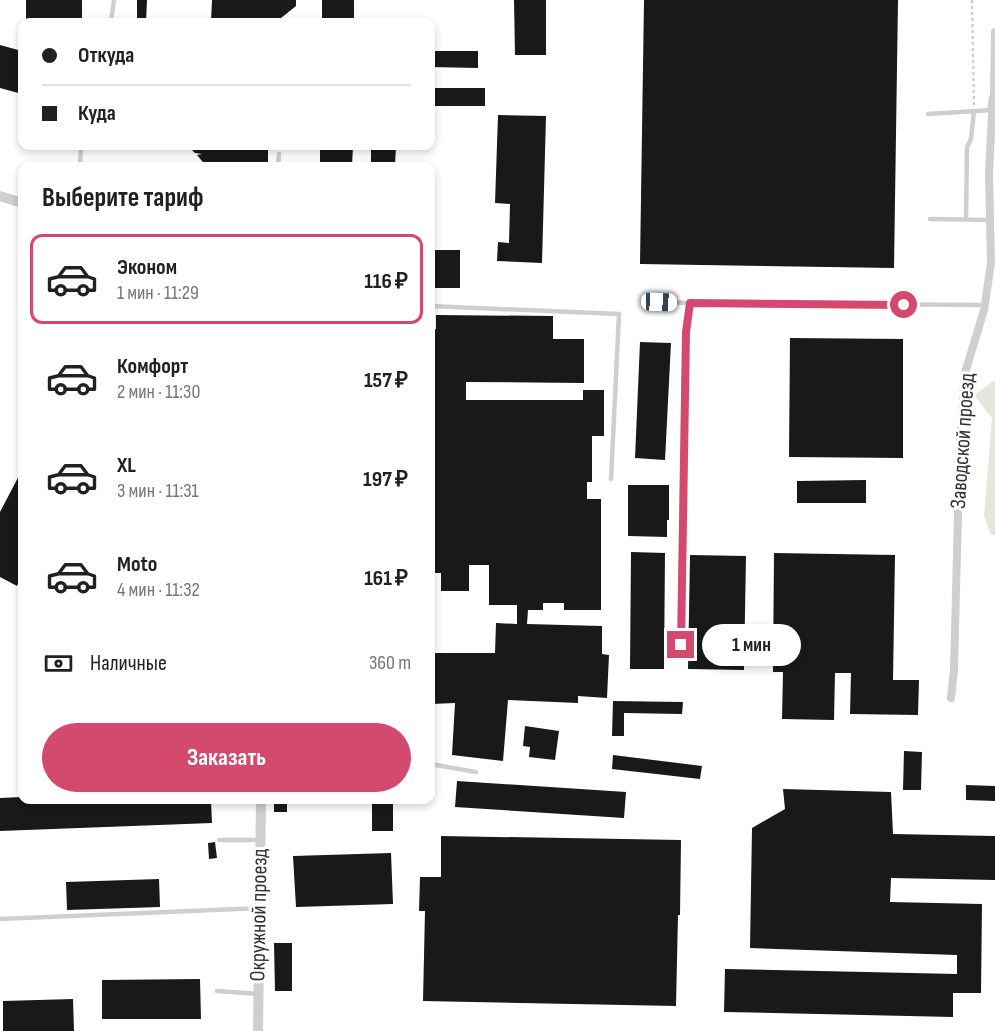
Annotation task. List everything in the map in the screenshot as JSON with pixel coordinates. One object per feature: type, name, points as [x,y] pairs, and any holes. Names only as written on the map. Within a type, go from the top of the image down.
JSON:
[{"type":"street","points":[[993,115],[995,32]]},
{"type":"street","name":"Заводской проезд","points":[[951,698],[954,669],[960,427],[965,373],[985,305],[991,264],[989,172],[993,115]]},
{"type":"street","points":[[989,172],[995,155]]},
{"type":"street","points":[[0,196],[18,202]]},
{"type":"street","name":"Окружной проезд","points":[[258,1031],[261,804]]},
{"type":"lane","points":[[112,18],[114,0]]},
{"type":"lane","points":[[966,219],[967,147],[971,139],[974,111]]},
{"type":"lane","points":[[928,114],[974,111],[993,115]]},
{"type":"lane","points":[[278,162],[279,154]]},
{"type":"lane","points":[[930,219],[990,220]]},
{"type":"lane","points":[[659,302],[985,305]]},
{"type":"lane","points":[[681,645],[686,332],[690,303]]},
{"type":"lane","points":[[435,306],[619,314],[611,479]]},
{"type":"lane","points":[[435,765],[476,772]]},
{"type":"lane","points":[[219,840],[261,840]]},
{"type":"lane","points":[[0,918],[260,908]]},
{"type":"lane","points":[[217,991],[258,994]]},
{"type":"path","points":[[972,0],[974,111]]},
{"type":"shaded area","points":[[995,380],[995,535],[991,535],[984,516],[992,418],[974,395]]},
{"type":"building","points":[[26,0],[82,0],[82,18],[26,18]]},
{"type":"building","points":[[137,0],[147,0],[146,18],[137,18]]},
{"type":"building","points":[[212,0],[296,0],[296,6],[281,18],[211,18]]},
{"type":"building","points":[[322,0],[354,0],[354,18],[322,18]]},
{"type":"building","points":[[514,0],[546,0],[546,55],[515,55]]},
{"type":"building","points":[[644,0],[898,0],[894,268],[640,264]]},
{"type":"building","points":[[0,45],[18,50],[18,93],[0,88]]},
{"type":"building","points":[[435,51],[478,51],[478,68],[435,67]]},
{"type":"building","points":[[435,88],[485,88],[485,106],[435,106]]},
{"type":"building","points":[[498,115],[546,116],[542,263],[497,261],[498,242],[509,243],[510,204],[495,203]]},
{"type":"building","points":[[192,150],[268,150],[268,162],[203,162],[197,155],[202,154]]},
{"type":"building","points":[[320,150],[353,150],[352,162],[320,162]]},
{"type":"building","points":[[371,150],[396,150],[395,162],[371,162]]},
{"type":"building","points":[[435,250],[460,250],[460,288],[435,288]]},
{"type":"building","points":[[436,315],[553,316],[553,339],[584,339],[584,383],[466,382],[466,400],[583,400],[583,390],[604,390],[604,436],[592,436],[592,482],[587,482],[587,499],[601,499],[601,610],[564,610],[564,603],[543,603],[543,610],[528,610],[527,624],[602,626],[602,654],[609,655],[607,698],[578,696],[578,703],[508,700],[503,761],[452,755],[455,703],[435,704],[435,653],[495,653],[496,623],[517,624],[517,605],[489,605],[489,565],[469,565],[469,591],[441,591],[441,573],[435,573]]},
{"type":"building","points":[[790,338],[903,339],[903,458],[789,457]]},
{"type":"building","points":[[640,342],[671,343],[665,460],[635,458]]},
{"type":"building","points":[[18,478],[17,586],[0,577],[0,512]]},
{"type":"building","points":[[866,480],[866,503],[797,503],[797,481]]},
{"type":"building","points":[[628,485],[669,485],[667,537],[628,536]]},
{"type":"building","points":[[631,552],[665,553],[664,669],[630,669]]},
{"type":"building","points":[[774,553],[895,555],[893,680],[919,680],[918,715],[850,714],[851,673],[835,673],[834,720],[782,719],[783,672],[773,672]]},
{"type":"building","points":[[690,555],[746,556],[744,670],[688,669]]},
{"type":"building","points":[[613,701],[683,702],[682,714],[624,713],[624,736],[612,736]]},
{"type":"building","points":[[525,726],[559,731],[555,760],[529,757],[530,747],[523,746]]},
{"type":"building","points":[[904,751],[922,752],[921,790],[903,790]]},
{"type":"building","points":[[613,755],[702,766],[700,779],[612,769]]},
{"type":"building","points":[[457,781],[626,792],[624,818],[455,807]]},
{"type":"building","points":[[966,785],[995,786],[995,801],[966,800]]},
{"type":"building","points":[[783,789],[891,792],[893,834],[995,836],[995,880],[891,878],[890,902],[982,904],[981,993],[953,993],[953,1017],[724,1012],[725,969],[957,974],[957,955],[750,948],[752,828],[785,809]]},
{"type":"building","points":[[18,797],[18,804],[211,804],[212,823],[0,831],[0,798]]},
{"type":"building","points":[[274,804],[287,804],[287,812],[274,812]]},
{"type":"building","points":[[372,804],[393,804],[393,831],[372,831]]},
{"type":"building","points":[[441,836],[681,840],[676,1006],[423,1001],[425,911],[419,911],[420,877],[441,877]]},
{"type":"building","points":[[215,842],[217,858],[209,859],[208,843]]},
{"type":"building","points":[[391,853],[393,904],[296,907],[293,856]]},
{"type":"building","points":[[159,879],[160,907],[67,910],[66,882]]},
{"type":"building","points":[[274,943],[292,943],[292,991],[275,991]]},
{"type":"building","points":[[200,979],[201,1019],[102,1019],[102,980]]},
{"type":"building","points":[[73,999],[74,1031],[3,1031],[3,1001]]},
{"type":"route","points":[[681,645],[686,332],[690,303],[904,305]]}]
